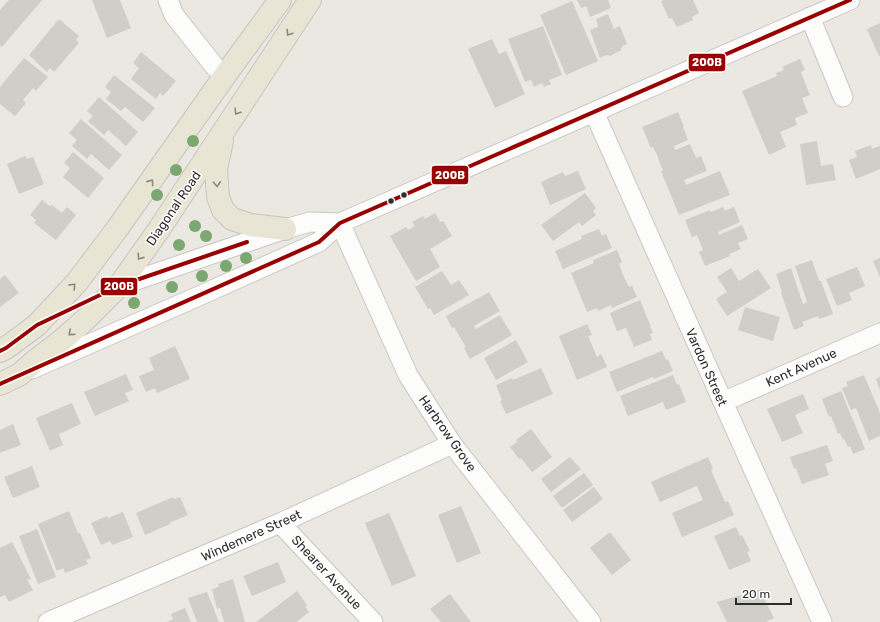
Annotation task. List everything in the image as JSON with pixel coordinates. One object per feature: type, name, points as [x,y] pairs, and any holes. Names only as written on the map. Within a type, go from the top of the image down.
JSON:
[{"type":"main road","points":[[0,352],[37,325],[77,282],[105,246],[280,0]]},
{"type":"main road","name":"Diagonal Road","points":[[10,379],[61,341],[85,320],[119,286],[224,132],[310,0]]},
{"type":"main road","points":[[226,74],[250,91]]},
{"type":"main road","points":[[224,132],[216,170],[218,197],[223,210],[232,220],[251,225],[285,229]]},
{"type":"main road","points":[[37,325],[119,286]]},
{"type":"street","points":[[168,0],[174,15],[215,67],[226,74]]},
{"type":"street","points":[[10,379],[319,242],[340,223],[850,0]]},
{"type":"street","points":[[810,17],[843,97]]},
{"type":"street","name":"Vardon Street","points":[[594,112],[822,622]]},
{"type":"street","points":[[119,286],[285,229],[310,222],[340,223]]},
{"type":"street","name":"Harbrow Grove","points":[[340,223],[408,375],[452,444],[591,622]]},
{"type":"street","name":"Kent Avenue","points":[[723,402],[880,333]]},
{"type":"street","name":"Windemere Street","points":[[48,622],[280,523],[452,444]]},
{"type":"street","name":"Shearer Avenue","points":[[280,523],[373,622]]},
{"type":"building","points":[[9,0],[42,0],[2,47],[0,45],[0,10]]},
{"type":"building","points":[[92,0],[120,0],[131,28],[107,38]]},
{"type":"building","points":[[577,0],[608,0],[611,8],[590,17],[586,6],[581,8]]},
{"type":"building","points":[[693,0],[699,13],[692,17],[693,20],[677,27],[672,18],[669,19],[661,1]]},
{"type":"building","points":[[572,1],[598,61],[566,75],[540,15]]},
{"type":"building","points":[[608,14],[614,29],[620,26],[627,44],[622,46],[621,50],[610,56],[607,55],[600,58],[590,30],[598,27],[596,19]]},
{"type":"building","points":[[59,19],[79,36],[76,40],[79,43],[54,72],[50,68],[47,72],[29,55]]},
{"type":"building","points":[[880,23],[880,55],[879,56],[867,29]]},
{"type":"building","points":[[543,26],[562,75],[549,80],[551,84],[544,87],[542,83],[534,87],[531,80],[525,82],[508,39]]},
{"type":"building","points":[[492,39],[499,54],[506,51],[525,94],[495,108],[468,49]]},
{"type":"building","points":[[141,52],[176,81],[163,96],[160,93],[156,99],[131,79],[139,68],[133,63]]},
{"type":"building","points":[[24,58],[48,77],[36,91],[33,88],[23,100],[26,103],[15,116],[0,104],[0,87]]},
{"type":"building","points":[[800,59],[805,70],[801,72],[810,95],[802,98],[808,113],[795,118],[797,125],[780,132],[786,147],[769,155],[742,91],[777,76],[776,73],[784,70],[782,67]]},
{"type":"building","points":[[114,75],[155,108],[143,122],[125,107],[121,111],[106,99],[111,92],[105,87]]},
{"type":"building","points":[[99,97],[138,132],[126,146],[108,130],[104,135],[88,121],[93,116],[87,111]]},
{"type":"building","points":[[678,112],[688,140],[674,146],[675,150],[690,144],[696,158],[701,156],[707,171],[684,180],[686,185],[720,171],[730,195],[679,215],[661,171],[663,171],[657,155],[653,147],[651,148],[642,127]]},
{"type":"building","points":[[81,119],[122,155],[109,170],[91,154],[87,159],[72,146],[77,140],[69,133]]},
{"type":"building","points":[[817,141],[821,166],[833,164],[836,180],[806,185],[800,144]]},
{"type":"building","points":[[871,145],[872,149],[880,146],[880,169],[856,179],[849,160],[857,157],[855,151]]},
{"type":"building","points":[[73,152],[104,178],[88,198],[63,177],[70,168],[64,163]]},
{"type":"building","points":[[25,156],[27,159],[33,157],[44,184],[19,194],[7,164]]},
{"type":"building","points":[[578,171],[586,189],[550,205],[541,182],[563,172],[565,176]]},
{"type":"building","points":[[585,193],[596,208],[593,211],[596,215],[582,226],[579,222],[553,241],[541,225]]},
{"type":"building","points":[[42,200],[50,206],[52,205],[62,213],[67,207],[76,215],[56,240],[34,223],[36,220],[30,215]]},
{"type":"building","points":[[723,207],[725,211],[734,207],[740,222],[718,232],[719,235],[742,225],[748,239],[738,243],[741,249],[729,254],[730,256],[705,266],[699,252],[703,250],[697,235],[692,237],[685,220],[710,210],[711,212]]},
{"type":"building","points":[[435,213],[440,222],[443,221],[452,236],[430,249],[440,267],[416,281],[390,236],[406,227],[408,230],[415,226],[412,222],[423,216],[425,219]]},
{"type":"building","points":[[599,229],[602,236],[606,234],[612,248],[563,269],[555,251],[582,239],[581,236]]},
{"type":"building","points":[[617,250],[622,262],[619,264],[623,275],[629,287],[632,286],[637,297],[612,308],[611,305],[598,311],[597,308],[587,312],[571,273],[594,263],[593,260]]},
{"type":"building","points":[[880,258],[880,277],[873,261]]},
{"type":"building","points":[[812,260],[833,314],[819,319],[818,316],[802,322],[804,326],[794,330],[776,274],[791,268],[803,304],[807,302],[795,266]]},
{"type":"building","points":[[857,267],[865,286],[849,293],[852,300],[837,306],[826,279]]},
{"type":"building","points":[[731,268],[739,281],[758,269],[771,288],[727,316],[716,299],[727,292],[717,277]]},
{"type":"building","points":[[442,271],[451,285],[459,280],[469,295],[434,315],[430,308],[428,309],[415,287]]},
{"type":"building","points":[[5,275],[19,293],[0,307],[0,279]]},
{"type":"building","points":[[489,292],[500,311],[474,326],[476,329],[500,315],[512,335],[470,359],[464,348],[466,347],[454,327],[452,328],[446,316]]},
{"type":"building","points":[[640,300],[653,333],[650,334],[652,340],[634,347],[626,328],[617,331],[610,313]]},
{"type":"building","points":[[745,307],[780,317],[773,341],[738,330]]},
{"type":"building","points":[[587,324],[592,335],[588,336],[597,357],[601,354],[607,367],[577,380],[559,336]]},
{"type":"building","points":[[516,340],[528,362],[496,380],[484,358]]},
{"type":"building","points":[[175,346],[190,379],[157,393],[155,388],[146,392],[139,376],[154,370],[149,358]]},
{"type":"building","points":[[662,351],[666,360],[668,359],[673,371],[654,379],[653,377],[617,392],[609,372]]},
{"type":"building","points":[[541,368],[553,394],[506,414],[500,401],[502,400],[496,385],[512,378],[513,380]]},
{"type":"building","points":[[126,374],[133,390],[125,393],[129,401],[95,416],[84,392]]},
{"type":"building","points":[[673,375],[677,385],[679,384],[686,402],[666,410],[663,402],[628,416],[620,396]]},
{"type":"building","points":[[864,375],[880,413],[880,436],[869,441],[856,408],[851,410],[842,388],[848,386],[846,382]]},
{"type":"building","points":[[880,377],[880,390],[876,379]]},
{"type":"building","points":[[841,391],[865,449],[853,454],[850,446],[848,447],[840,433],[838,434],[822,399]]},
{"type":"building","points":[[803,394],[809,409],[795,415],[803,433],[782,442],[767,409]]},
{"type":"building","points":[[72,403],[81,424],[59,434],[63,445],[50,451],[36,418]]},
{"type":"building","points":[[13,424],[21,445],[0,453],[0,430]]},
{"type":"building","points":[[531,429],[552,457],[532,472],[510,447],[517,442],[516,440]]},
{"type":"building","points":[[827,445],[833,461],[825,464],[829,475],[802,484],[796,468],[794,469],[790,457]]},
{"type":"building","points":[[570,457],[581,469],[551,492],[541,479]]},
{"type":"building","points":[[708,457],[713,469],[711,470],[725,502],[728,501],[734,515],[682,537],[672,513],[703,500],[697,486],[660,502],[651,482]]},
{"type":"building","points":[[32,466],[40,487],[13,498],[4,477]]},
{"type":"building","points":[[584,473],[593,485],[562,508],[553,496]]},
{"type":"building","points":[[594,487],[603,499],[572,522],[563,510]]},
{"type":"building","points":[[173,497],[174,499],[180,497],[188,515],[145,535],[136,513]]},
{"type":"building","points":[[461,506],[481,553],[457,563],[438,515]]},
{"type":"building","points":[[69,511],[91,558],[86,560],[88,564],[65,573],[63,568],[57,571],[38,524]]},
{"type":"building","points":[[123,512],[133,537],[112,545],[110,541],[101,545],[91,523],[107,516],[108,518]]},
{"type":"building","points":[[389,513],[416,576],[392,586],[365,523]]},
{"type":"building","points":[[736,527],[750,551],[747,552],[751,561],[729,570],[714,536]]},
{"type":"building","points":[[37,529],[56,577],[38,584],[19,536]]},
{"type":"building","points":[[610,532],[631,560],[612,575],[590,548]]},
{"type":"building","points":[[12,542],[31,579],[27,580],[33,590],[9,602],[5,595],[0,597],[0,548]]},
{"type":"building","points":[[278,562],[286,582],[252,596],[243,576]]},
{"type":"building","points":[[233,579],[245,622],[224,622],[220,608],[217,609],[212,589],[219,587],[218,584]]},
{"type":"building","points":[[762,589],[767,597],[764,598],[774,618],[766,622],[727,622],[717,602]]},
{"type":"building","points":[[297,591],[307,605],[305,607],[309,612],[296,622],[256,622]]},
{"type":"building","points":[[207,592],[219,622],[197,622],[188,598]]},
{"type":"building","points":[[450,594],[471,622],[441,622],[430,609]]},
{"type":"building","points":[[185,608],[191,622],[167,622],[173,619],[171,614]]},
{"type":"transit line","name":"200B","points":[[0,384],[319,242],[340,223],[850,0]]},
{"type":"transit line","name":"200B","points":[[0,351],[37,325],[119,286],[247,242]]}]
